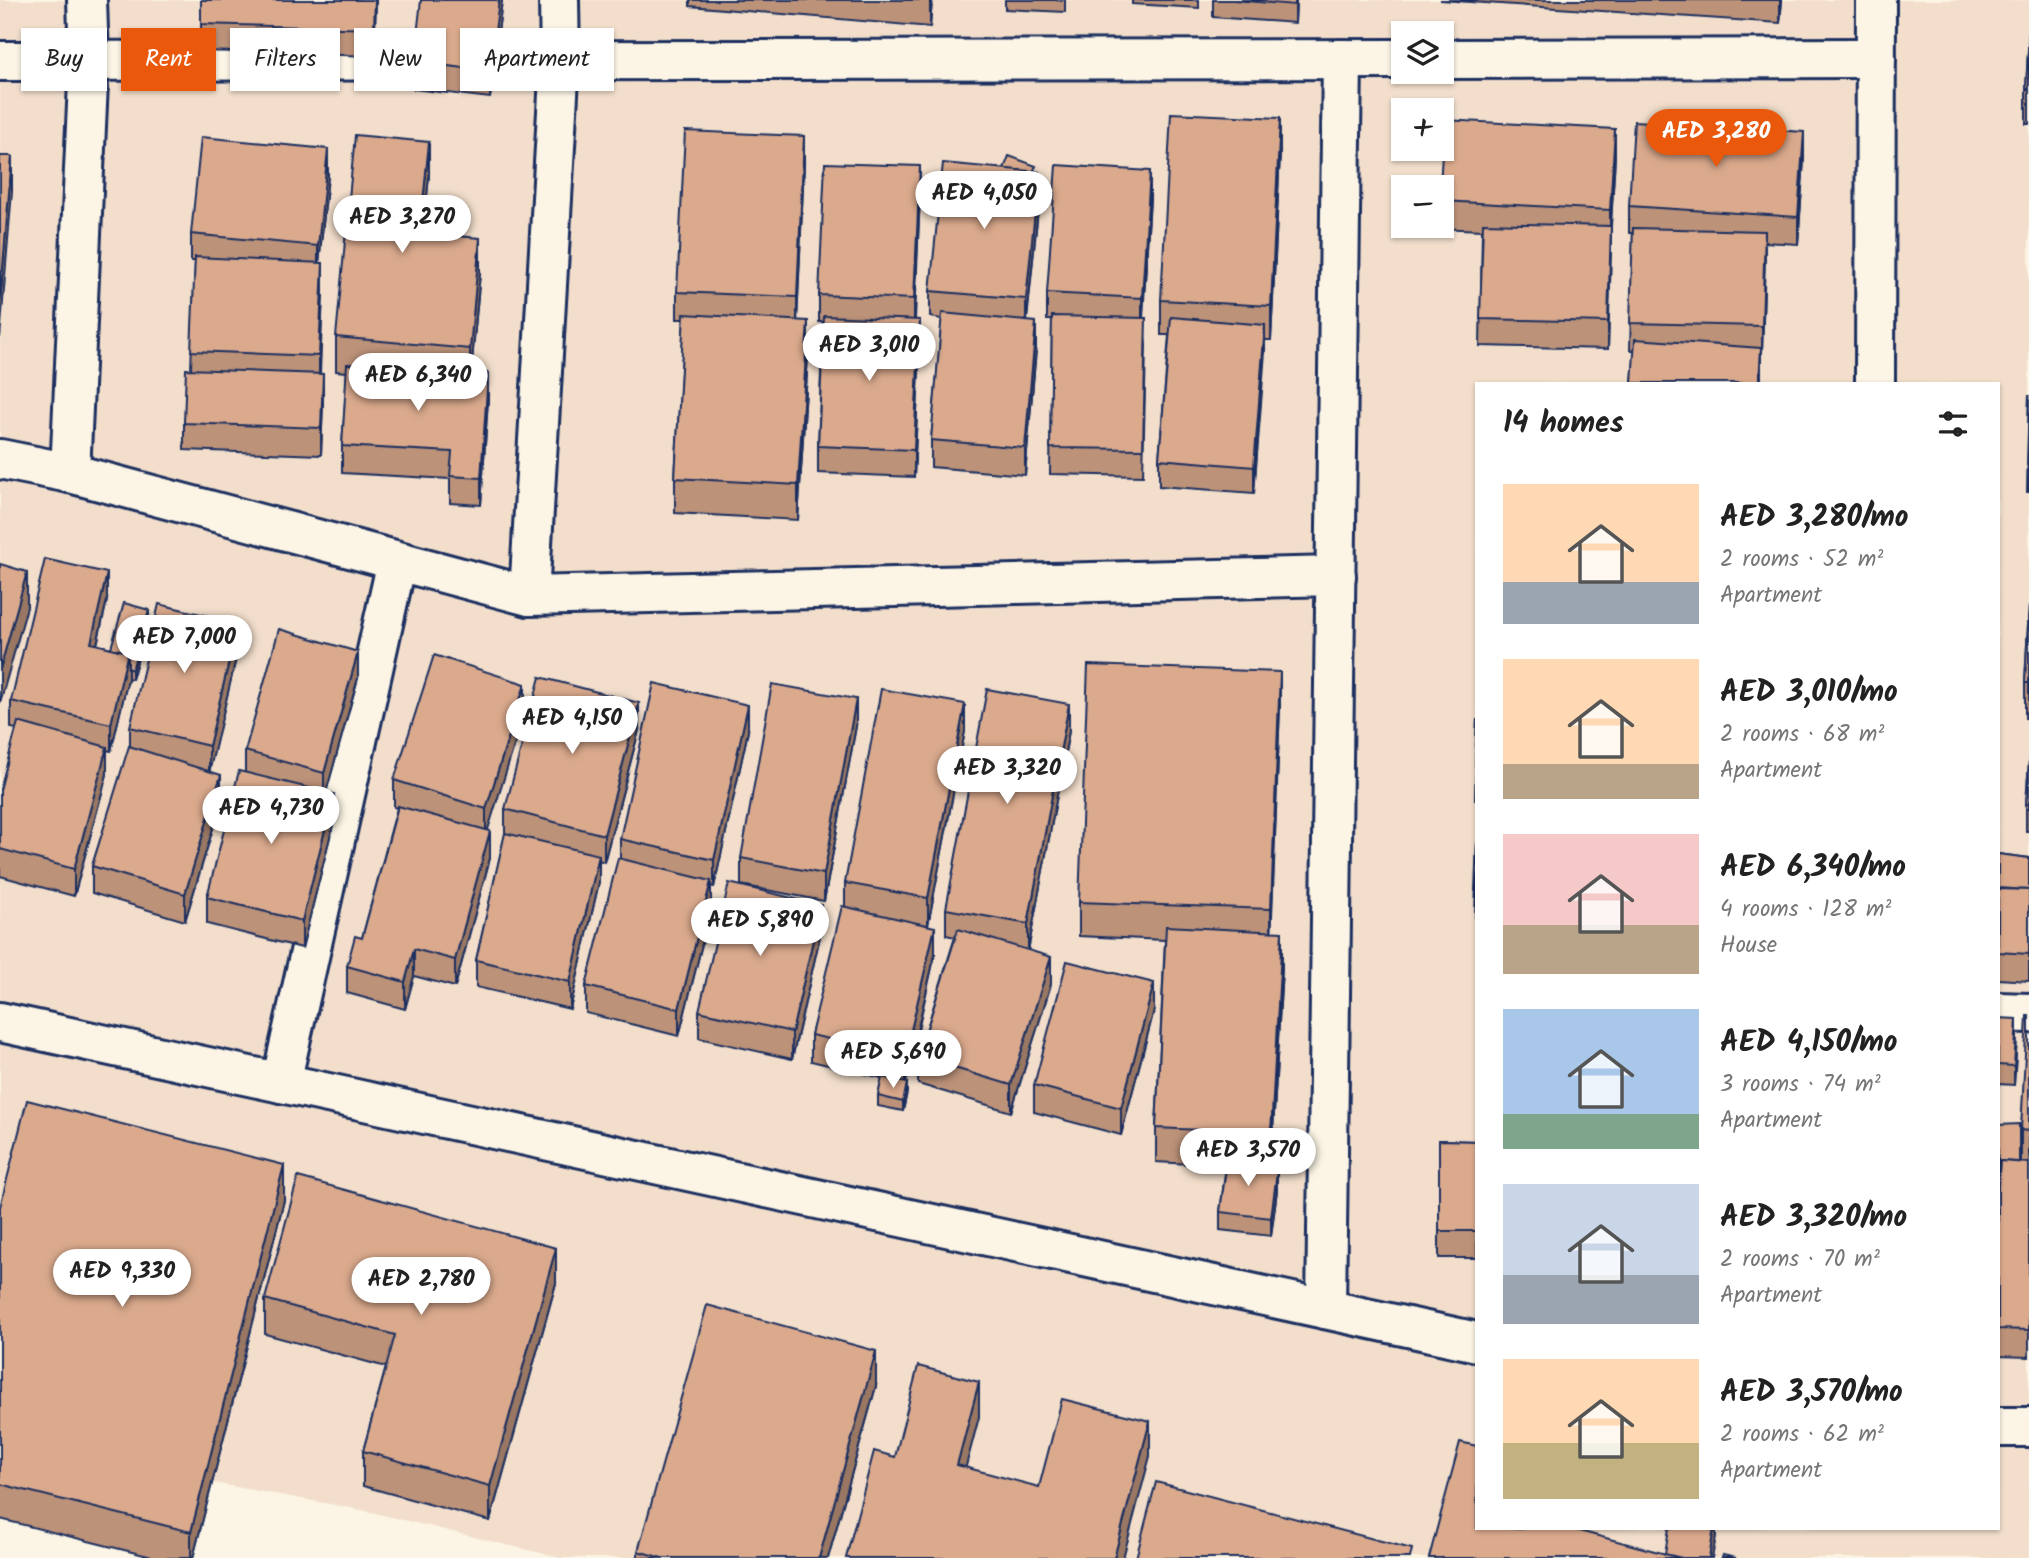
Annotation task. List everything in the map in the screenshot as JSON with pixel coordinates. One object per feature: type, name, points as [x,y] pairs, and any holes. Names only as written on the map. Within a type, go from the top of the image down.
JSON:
[{"type":"street","points":[[87,0],[88,28]]},
{"type":"street","points":[[559,0],[559,28]]},
{"type":"street","points":[[1875,382],[1876,0]]},
{"type":"street","points":[[1454,59],[1876,58]]},
{"type":"street","points":[[1326,1309],[1342,59]]},
{"type":"street","points":[[614,60],[1391,59]]},
{"type":"street","points":[[107,61],[460,60]]},
{"type":"street","points":[[0,61],[21,61]]},
{"type":"street","points":[[70,473],[88,91]]},
{"type":"street","points":[[529,596],[558,91]]},
{"type":"street","points":[[0,458],[70,473],[529,596],[1336,576]]},
{"type":"street","points":[[281,1083],[397,561]]},
{"type":"street","points":[[2000,1012],[2029,1013]]},
{"type":"street","points":[[0,1023],[1475,1342]]},
{"type":"street","points":[[2000,1427],[2029,1427]]},
{"type":"shaded area","points":[[0,0],[2029,0],[2029,1558],[561,1558],[362,1510],[0,1444]]},
{"type":"building","points":[[201,0],[375,0],[374,28],[201,24]]},
{"type":"building","points":[[421,0],[499,0],[495,28],[460,28],[460,67],[446,66],[446,28],[418,28]]},
{"type":"building","points":[[1233,0],[1295,0],[1295,5]]},
{"type":"building","points":[[2029,31],[2029,89],[2026,89]]},
{"type":"building","points":[[1171,113],[1280,118],[1271,306],[1161,300]]},
{"type":"building","points":[[1454,121],[1615,129],[1610,210],[1454,202],[1454,175],[1441,175],[1442,161],[1454,161]]},
{"type":"building","points":[[1634,121],[1804,132],[1798,217],[1629,206]]},
{"type":"building","points":[[685,131],[804,136],[797,297],[677,292]]},
{"type":"building","points":[[355,135],[429,142],[420,233],[480,238],[470,349],[336,337]]},
{"type":"building","points":[[201,137],[328,149],[318,246],[191,234]]},
{"type":"building","points":[[0,156],[12,156],[0,303]]},
{"type":"building","points":[[1009,156],[1036,166],[1033,172],[1004,169]]},
{"type":"building","points":[[825,163],[920,166],[914,299],[819,295]]},
{"type":"building","points":[[943,163],[1039,172],[1026,299],[930,291]]},
{"type":"building","points":[[1056,165],[1150,171],[1142,298],[1047,293]]},
{"type":"building","points":[[1483,223],[1611,226],[1608,322],[1480,319]]},
{"type":"building","points":[[1633,228],[1765,231],[1762,326],[1630,323]]},
{"type":"building","points":[[195,257],[323,263],[319,356],[191,351]]},
{"type":"building","points":[[942,313],[1036,322],[1025,448],[931,440]]},
{"type":"building","points":[[684,314],[808,321],[798,485],[675,478]]},
{"type":"building","points":[[824,316],[920,320],[914,450],[818,446]]},
{"type":"building","points":[[1052,316],[1146,318],[1143,449],[1050,448]]},
{"type":"building","points":[[1171,317],[1265,325],[1254,467],[1159,459]]},
{"type":"building","points":[[1635,339],[1761,348],[1759,382],[1632,382]]},
{"type":"building","points":[[347,364],[488,373],[481,478],[450,476],[452,452],[342,446]]},
{"type":"building","points":[[186,369],[323,374],[321,428],[184,423]]},
{"type":"building","points":[[2029,395],[2029,465],[2027,465]]},
{"type":"building","points":[[45,559],[107,573],[91,643],[128,652],[111,724],[11,701]]},
{"type":"building","points":[[0,564],[27,572],[0,669]]},
{"type":"building","points":[[124,603],[149,610],[132,670],[128,668],[128,652],[111,648]]},
{"type":"building","points":[[159,604],[238,623],[209,746],[130,727]]},
{"type":"building","points":[[2029,605],[2029,683],[2025,683]]},
{"type":"building","points":[[279,629],[358,652],[324,773],[245,751]]},
{"type":"building","points":[[434,655],[525,684],[486,809],[394,780]]},
{"type":"building","points":[[1088,665],[1280,672],[1271,909],[1079,902]]},
{"type":"building","points":[[540,677],[639,703],[604,835],[505,809]]},
{"type":"building","points":[[654,683],[748,705],[714,860],[620,839]]},
{"type":"building","points":[[772,684],[856,699],[824,874],[741,858]]},
{"type":"building","points":[[881,689],[965,704],[928,898],[845,883]]},
{"type":"building","points":[[987,689],[1069,704],[1028,924],[946,909]]},
{"type":"building","points":[[18,722],[107,747],[74,869],[0,849],[0,790]]},
{"type":"building","points":[[129,746],[221,775],[185,894],[92,866]]},
{"type":"building","points":[[2029,761],[2029,804],[2026,804]]},
{"type":"building","points":[[239,771],[334,794],[302,921],[207,897]]},
{"type":"building","points":[[398,806],[490,831],[455,960],[414,949],[405,982],[347,966],[355,936],[362,938]]},
{"type":"building","points":[[505,833],[599,855],[570,982],[476,960]]},
{"type":"building","points":[[2000,854],[2029,858],[2029,890],[2000,888]]},
{"type":"building","points":[[618,858],[711,881],[679,1009],[586,986]]},
{"type":"building","points":[[729,883],[821,905],[792,1032],[699,1011]]},
{"type":"building","points":[[2000,889],[2029,890],[2029,954],[2000,952]]},
{"type":"building","points":[[842,906],[935,927],[905,1056],[811,1035]]},
{"type":"building","points":[[1166,926],[1282,932],[1271,1133],[1156,1128]]},
{"type":"building","points":[[958,929],[1051,957],[1011,1085],[918,1057]]},
{"type":"building","points":[[1067,961],[1154,983],[1121,1108],[1034,1085]]},
{"type":"building","points":[[2029,1016],[2029,1131],[2021,1130]]},
{"type":"building","points":[[2000,1018],[2017,1019],[2014,1066],[2000,1065]]},
{"type":"building","points":[[882,1077],[907,1083],[903,1102],[878,1096]]},
{"type":"building","points":[[27,1100],[284,1165],[191,1532],[0,1484],[0,1207]]},
{"type":"building","points":[[2019,1124],[2019,1162],[2000,1161],[2000,1125]]},
{"type":"building","points":[[1439,1140],[1475,1141],[1475,1231],[1439,1231]]},
{"type":"building","points":[[1228,1153],[1257,1157],[1255,1170],[1277,1172],[1271,1218],[1220,1212]]},
{"type":"building","points":[[2000,1161],[2029,1163],[2029,1330],[2000,1329]]},
{"type":"building","points":[[298,1177],[556,1248],[490,1486],[363,1451],[395,1335],[265,1299]]},
{"type":"building","points":[[707,1305],[876,1351],[819,1558],[662,1558],[638,1551]]},
{"type":"building","points":[[918,1366],[979,1382],[957,1465],[1039,1487],[1062,1399],[1150,1421],[1114,1558],[846,1558],[874,1451],[895,1457]]},
{"type":"building","points":[[1460,1442],[1475,1446],[1475,1530],[1576,1530],[1681,1558],[1429,1558]]},
{"type":"building","points":[[1156,1482],[1412,1549],[1410,1558],[1136,1558]]},
{"type":"building","points":[[1669,1530],[1714,1530],[1709,1558],[1682,1558],[1665,1554]]}]
